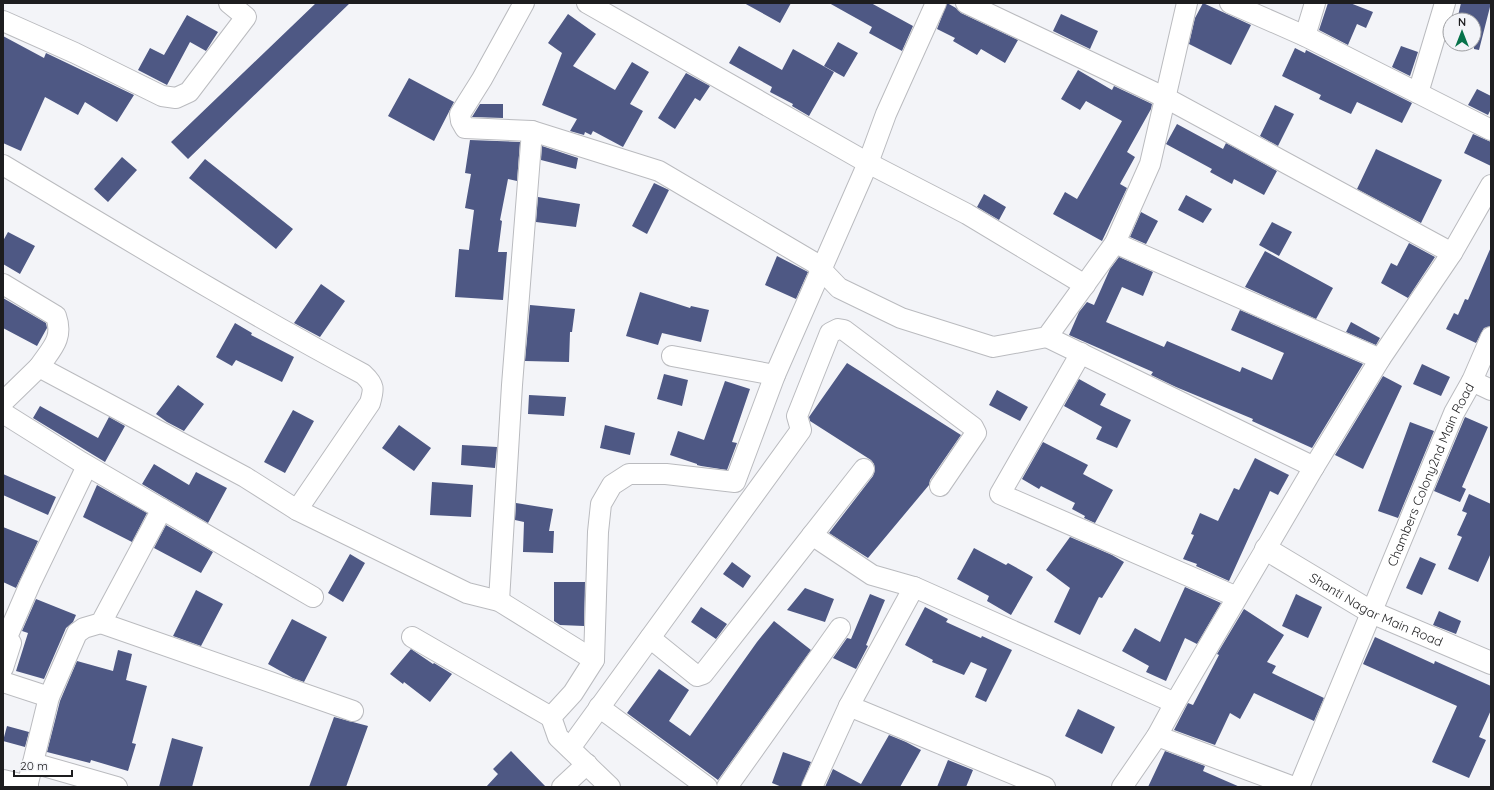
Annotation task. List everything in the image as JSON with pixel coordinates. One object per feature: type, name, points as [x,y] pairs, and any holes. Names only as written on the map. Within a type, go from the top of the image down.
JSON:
[{"type":"street","points":[[3,21],[75,53],[162,96],[176,98],[189,92],[246,17],[229,3]]},
{"type":"street","points":[[524,3],[482,79],[460,114],[461,121],[465,128],[532,131],[659,171],[815,263],[838,288],[901,318],[993,347],[1047,337],[1314,467]]},
{"type":"street","points":[[587,3],[868,163],[967,214],[1085,285]]},
{"type":"street","points":[[551,717],[573,693],[594,660],[598,532],[601,504],[612,485],[629,474],[666,474],[735,482],[775,375],[868,163],[886,114],[936,3]]},
{"type":"street","points":[[966,3],[1166,98],[1452,254]]},
{"type":"street","points":[[1047,337],[1115,243],[1150,164],[1187,3]]},
{"type":"street","points":[[1230,3],[1305,36],[1491,130]]},
{"type":"street","points":[[1305,36],[1315,3]]},
{"type":"street","points":[[1418,93],[1446,3]]},
{"type":"street","points":[[499,602],[512,385],[532,131]]},
{"type":"street","points":[[3,164],[111,230],[276,326],[363,374],[371,382],[373,392],[370,403],[297,510]]},
{"type":"street","points":[[1122,787],[1157,736],[1237,597],[1380,359],[1452,254],[1491,185]]},
{"type":"street","points":[[1115,243],[1380,359]]},
{"type":"street","points":[[3,284],[56,316],[59,328],[57,339],[39,367],[3,402]]},
{"type":"street","points":[[570,748],[801,430],[797,416],[830,333],[838,329],[844,330],[973,427],[976,433],[940,486]]},
{"type":"street","name":"Chambers Colony2nd Main Road","points":[[1299,787],[1454,412],[1472,381],[1491,337]]},
{"type":"street","points":[[1081,353],[1000,494],[1237,597]]},
{"type":"street","points":[[672,356],[775,375]]},
{"type":"street","points":[[39,367],[245,477],[297,510],[467,593],[499,602],[594,660]]},
{"type":"street","points":[[1472,381],[1491,390]]},
{"type":"street","points":[[3,413],[87,466],[313,597]]},
{"type":"street","points":[[3,668],[11,642],[5,636],[87,466]]},
{"type":"street","points":[[650,638],[697,676],[703,674],[864,469]]},
{"type":"street","points":[[101,623],[162,509]]},
{"type":"street","points":[[812,535],[872,575],[914,588],[1175,703]]},
{"type":"street","name":"Shanti Nagar Main Road","points":[[1266,549],[1371,612],[1489,657]]},
{"type":"street","points":[[812,787],[849,706],[914,588]]},
{"type":"street","points":[[3,780],[27,786],[50,697],[77,633],[84,628],[101,623],[353,711]]},
{"type":"street","points":[[727,787],[840,628]]},
{"type":"street","points":[[412,637],[551,717],[558,737],[610,787]]},
{"type":"street","points":[[3,682],[50,697]]},
{"type":"street","points":[[849,706],[1045,787]]},
{"type":"street","points":[[599,707],[707,787]]},
{"type":"street","points":[[1157,736],[1294,787]]},
{"type":"street","points":[[33,763],[118,787]]},
{"type":"street","points":[[562,787],[587,764]]},
{"type":"building","points":[[316,3],[350,3],[188,159],[171,142]]},
{"type":"building","points":[[744,3],[791,3],[780,23]]},
{"type":"building","points":[[829,3],[871,3],[913,26],[902,51],[869,33],[872,27]]},
{"type":"building","points":[[947,3],[961,13],[1018,40],[1005,63],[981,49],[977,55],[953,41],[955,38],[937,29]]},
{"type":"building","points":[[1203,3],[1251,25],[1231,65],[1189,44],[1195,18]]},
{"type":"building","points":[[1328,3],[1350,3],[1373,12],[1366,28],[1357,24],[1348,45],[1319,30]]},
{"type":"building","points":[[1461,3],[1491,3],[1482,38],[1482,12],[1459,12]]},
{"type":"building","points":[[568,14],[596,34],[573,66],[615,90],[632,62],[649,72],[630,104],[643,111],[623,147],[593,131],[591,135],[585,132],[584,135],[570,131],[577,119],[542,105],[562,53],[548,43]]},
{"type":"building","points":[[1061,14],[1098,31],[1090,49],[1053,31]]},
{"type":"building","points":[[187,15],[218,32],[206,51],[190,42],[167,85],[138,70],[150,48],[164,55]]},
{"type":"building","points":[[3,36],[44,58],[46,53],[134,95],[117,122],[85,102],[78,115],[45,97],[21,151],[3,143]]},
{"type":"building","points":[[838,42],[858,53],[844,77],[824,66]]},
{"type":"building","points":[[739,46],[782,70],[793,49],[834,72],[809,116],[792,106],[793,104],[770,92],[772,87],[729,63]]},
{"type":"building","points":[[1401,46],[1418,52],[1410,76],[1392,67]]},
{"type":"building","points":[[1295,48],[1305,53],[1306,50],[1412,103],[1402,123],[1357,102],[1351,114],[1319,99],[1321,95],[1282,76]]},
{"type":"building","points":[[1078,70],[1112,90],[1114,86],[1152,104],[1151,109],[1127,152],[1135,157],[1120,184],[1127,188],[1102,241],[1053,214],[1065,192],[1077,199],[1122,121],[1086,101],[1080,110],[1061,99]]},
{"type":"building","points":[[686,73],[710,86],[700,101],[695,98],[675,129],[658,118]]},
{"type":"building","points":[[409,78],[454,102],[434,141],[388,116]]},
{"type":"building","points":[[1477,89],[1491,96],[1491,109],[1488,115],[1468,105]]},
{"type":"building","points":[[480,104],[503,104],[503,118],[472,117]]},
{"type":"building","points":[[1275,105],[1294,114],[1278,146],[1260,136]]},
{"type":"building","points":[[1177,124],[1223,149],[1226,143],[1277,171],[1264,195],[1234,179],[1232,184],[1210,172],[1212,169],[1166,144]]},
{"type":"building","points":[[1473,134],[1491,142],[1491,166],[1464,153]]},
{"type":"building","points":[[470,140],[520,142],[517,181],[508,179],[500,220],[502,221],[498,252],[507,252],[503,300],[455,297],[459,249],[469,250],[474,210],[465,208],[471,174],[465,173]]},
{"type":"building","points":[[542,146],[578,158],[576,169],[541,160]]},
{"type":"building","points":[[1376,149],[1442,180],[1421,223],[1357,189]]},
{"type":"building","points":[[122,157],[137,170],[108,202],[94,189]]},
{"type":"building","points":[[205,159],[293,229],[276,249],[189,178]]},
{"type":"building","points":[[654,183],[669,190],[647,234],[632,226]]},
{"type":"building","points":[[984,194],[1006,207],[999,220],[977,207]]},
{"type":"building","points":[[1186,195],[1212,209],[1203,223],[1178,210]]},
{"type":"building","points":[[538,197],[580,204],[576,227],[536,222]]},
{"type":"building","points":[[1141,212],[1158,221],[1146,244],[1130,237]]},
{"type":"building","points":[[1272,222],[1292,232],[1279,256],[1259,245]]},
{"type":"building","points":[[8,232],[35,246],[20,274],[3,264],[3,241]]},
{"type":"building","points":[[1409,243],[1435,257],[1408,298],[1381,283],[1391,263],[1397,266]]},
{"type":"building","points":[[1491,247],[1491,326],[1484,328],[1476,343],[1446,329],[1454,313],[1458,315],[1465,299],[1468,300]]},
{"type":"building","points":[[1265,251],[1333,288],[1316,319],[1245,287]]},
{"type":"building","points":[[777,256],[808,272],[796,299],[765,285]]},
{"type":"building","points":[[1119,257],[1153,272],[1143,296],[1122,287],[1106,322],[1164,347],[1167,341],[1240,372],[1242,367],[1272,380],[1284,353],[1231,330],[1240,310],[1363,364],[1312,448],[1252,421],[1253,419],[1176,387],[1151,375],[1153,372],[1069,335],[1079,312],[1087,302],[1094,305],[1110,269]]},
{"type":"building","points":[[321,284],[345,301],[320,337],[294,323]]},
{"type":"building","points":[[640,292],[690,308],[691,306],[709,310],[701,342],[662,333],[658,345],[626,336]]},
{"type":"building","points":[[3,298],[46,323],[47,328],[37,346],[3,328]]},
{"type":"building","points":[[530,305],[575,309],[572,332],[570,332],[569,362],[525,361]]},
{"type":"building","points":[[1351,322],[1380,338],[1376,345],[1346,332]]},
{"type":"building","points":[[235,323],[252,333],[251,335],[294,357],[282,382],[236,360],[232,366],[216,357]]},
{"type":"building","points":[[847,363],[961,435],[930,480],[929,485],[868,558],[829,533],[873,476],[875,470],[874,464],[871,460],[810,421],[809,417]]},
{"type":"building","points":[[1422,364],[1450,377],[1441,396],[1413,384]]},
{"type":"building","points":[[664,374],[688,380],[682,406],[657,399]]},
{"type":"building","points":[[1383,376],[1402,386],[1363,469],[1335,455]]},
{"type":"building","points":[[1079,379],[1106,394],[1100,405],[1131,420],[1117,448],[1096,439],[1102,427],[1064,406]]},
{"type":"building","points":[[725,381],[750,389],[732,442],[737,443],[727,470],[697,465],[670,455],[678,431],[704,440]]},
{"type":"building","points":[[178,385],[204,404],[184,431],[156,414]]},
{"type":"building","points":[[997,390],[1028,407],[1020,421],[989,405]]},
{"type":"building","points":[[529,395],[566,397],[564,416],[528,414]]},
{"type":"building","points":[[40,406],[98,438],[109,417],[125,426],[105,462],[33,418]]},
{"type":"building","points":[[293,410],[314,421],[285,473],[264,462]]},
{"type":"building","points":[[1465,417],[1488,427],[1462,487],[1466,489],[1460,502],[1434,491]]},
{"type":"building","points":[[1410,422],[1434,431],[1398,518],[1378,511]]},
{"type":"building","points":[[399,425],[431,448],[414,471],[382,448]]},
{"type":"building","points":[[605,425],[635,433],[630,455],[600,448]]},
{"type":"building","points":[[1043,442],[1088,465],[1083,474],[1113,490],[1095,523],[1084,518],[1085,516],[1072,509],[1075,503],[1041,486],[1039,489],[1022,479]]},
{"type":"building","points":[[462,445],[497,447],[495,468],[461,465]]},
{"type":"building","points":[[1255,458],[1289,475],[1278,495],[1270,491],[1229,581],[1196,566],[1197,564],[1183,559],[1194,535],[1191,534],[1200,513],[1218,521],[1234,488],[1239,490]]},
{"type":"building","points":[[154,464],[189,485],[196,472],[227,488],[208,523],[142,484]]},
{"type":"building","points":[[3,474],[56,497],[48,515],[3,495]]},
{"type":"building","points":[[432,482],[473,485],[471,517],[430,515]]},
{"type":"building","points":[[97,485],[147,513],[132,542],[83,517]]},
{"type":"building","points":[[1469,494],[1491,504],[1491,553],[1478,582],[1448,569],[1462,537],[1457,535],[1467,513],[1462,511]]},
{"type":"building","points":[[516,503],[553,509],[549,531],[554,531],[553,553],[523,552],[524,522],[515,520]]},
{"type":"building","points":[[166,525],[213,552],[201,573],[154,548]]},
{"type":"building","points":[[3,527],[38,541],[16,588],[3,582]]},
{"type":"building","points":[[1070,537],[1112,555],[1124,562],[1102,598],[1099,597],[1080,635],[1054,622],[1070,588],[1046,570]]},
{"type":"building","points":[[974,548],[1006,565],[1008,563],[1033,577],[1011,615],[987,601],[989,596],[957,579]]},
{"type":"building","points":[[350,554],[365,563],[343,602],[328,593]]},
{"type":"building","points":[[1420,557],[1436,564],[1422,595],[1406,588]]},
{"type":"building","points":[[732,562],[751,576],[743,588],[723,574]]},
{"type":"building","points":[[554,582],[585,582],[584,626],[560,625],[554,621]]},
{"type":"building","points":[[1185,587],[1221,603],[1197,644],[1185,638],[1166,681],[1146,672],[1149,666],[1122,651],[1135,628],[1160,642]]},
{"type":"building","points":[[805,588],[834,599],[825,622],[787,610]]},
{"type":"building","points":[[196,590],[223,604],[201,646],[173,636]]},
{"type":"building","points":[[870,594],[885,600],[866,645],[868,646],[856,669],[833,658],[847,638],[851,639]]},
{"type":"building","points":[[1296,594],[1322,607],[1308,638],[1282,626]]},
{"type":"building","points":[[36,599],[76,615],[73,622],[66,628],[44,679],[16,671],[28,633],[22,631]]},
{"type":"building","points":[[701,607],[727,624],[716,639],[691,622]]},
{"type":"building","points":[[925,607],[948,619],[946,622],[1012,650],[986,702],[975,697],[987,669],[971,662],[964,675],[932,662],[933,660],[905,645]]},
{"type":"building","points":[[1244,609],[1284,635],[1267,662],[1276,666],[1272,673],[1324,698],[1314,721],[1254,693],[1240,719],[1230,713],[1215,745],[1174,730],[1188,703],[1193,705],[1219,655],[1217,654]]},
{"type":"building","points":[[1439,611],[1461,621],[1456,634],[1433,625]]},
{"type":"building","points":[[292,619],[327,637],[304,682],[293,678],[268,664]]},
{"type":"building","points":[[774,621],[811,650],[718,780],[627,713],[659,669],[689,690],[669,721],[690,736],[757,642]]},
{"type":"building","points":[[1375,637],[1434,664],[1435,661],[1491,686],[1491,710],[1479,737],[1486,740],[1469,778],[1432,762],[1457,706],[1363,664]]},
{"type":"building","points":[[411,649],[433,664],[434,663],[452,674],[430,702],[404,682],[403,684],[390,674]]},
{"type":"building","points":[[118,650],[132,654],[126,680],[147,686],[132,743],[136,744],[128,771],[91,760],[90,763],[47,752],[60,701],[77,661],[113,671]]},
{"type":"building","points":[[1078,709],[1115,727],[1102,754],[1065,736]]},
{"type":"building","points":[[334,717],[368,726],[346,787],[309,787]]},
{"type":"building","points":[[7,726],[29,732],[25,747],[3,741]]},
{"type":"building","points":[[889,735],[921,750],[900,787],[825,787],[833,769],[861,784]]},
{"type":"building","points":[[172,738],[203,747],[192,787],[159,787]]},
{"type":"building","points":[[511,751],[546,787],[486,787],[498,774],[493,769]]},
{"type":"building","points":[[1165,751],[1205,766],[1203,771],[1240,787],[1148,787]]},
{"type":"building","points":[[783,752],[811,762],[801,787],[782,787],[772,783]]},
{"type":"building","points":[[948,760],[973,770],[966,787],[937,787]]}]
